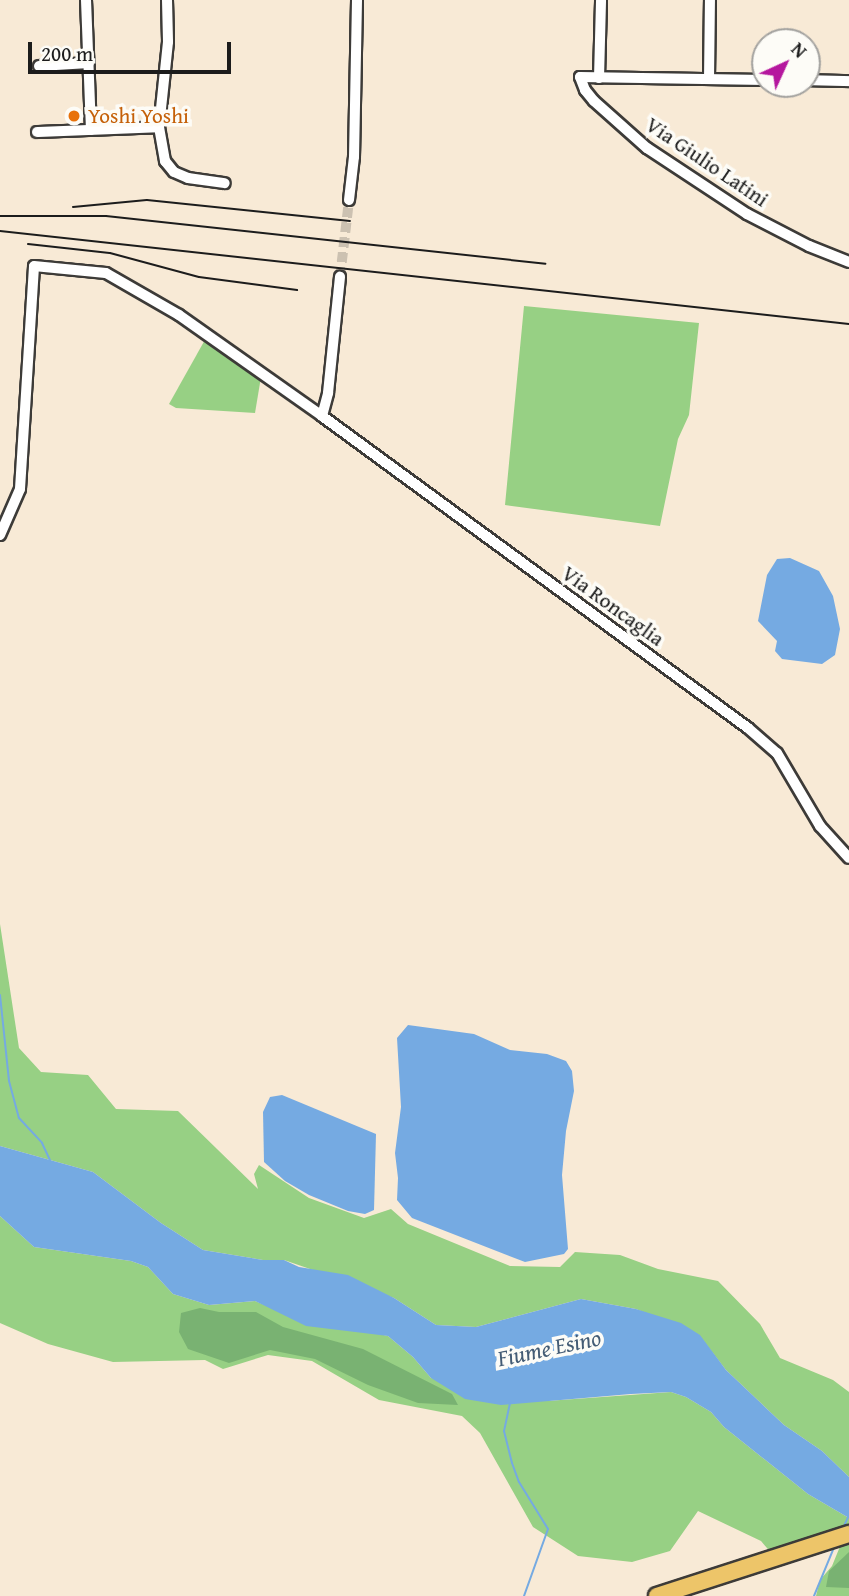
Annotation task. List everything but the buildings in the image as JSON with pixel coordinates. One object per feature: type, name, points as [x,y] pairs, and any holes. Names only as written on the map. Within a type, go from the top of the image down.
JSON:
[{"type":"highway","points":[[682,1596],[849,1534]]},
{"type":"highway","points":[[657,1596],[849,1542]]},
{"type":"street","points":[[86,0],[91,130]]},
{"type":"street","points":[[167,0],[168,42],[159,127],[165,161],[174,172],[188,178],[225,183]]},
{"type":"street","points":[[349,200],[354,157],[357,0]]},
{"type":"street","points":[[601,0],[599,78],[751,80]]},
{"type":"street","points":[[709,79],[710,0]]},
{"type":"street","points":[[39,66],[89,63]]},
{"type":"street","name":"Via Giulio Latini","points":[[599,78],[580,77],[584,90],[647,148],[747,214],[809,246],[849,262]]},
{"type":"street","points":[[821,80],[849,81]]},
{"type":"street","points":[[37,132],[159,127]]},
{"type":"street","name":"Via Roncaglia","points":[[0,535],[20,489],[34,266],[98,272],[130,285],[179,315],[323,416],[766,742],[782,759],[820,825],[849,858]]},
{"type":"street","points":[[323,416],[328,393],[340,277]]},
{"type":"green space","points":[[524,306],[699,323],[689,415],[678,439],[660,526],[505,505]]},
{"type":"green space","points":[[206,338],[261,377],[255,413],[176,408],[169,404]]},
{"type":"green space","points":[[0,924],[19,1048],[41,1072],[88,1075],[116,1109],[178,1111],[258,1189],[254,1174],[259,1165],[309,1198],[364,1218],[391,1209],[408,1224],[510,1266],[560,1267],[575,1252],[620,1255],[658,1269],[718,1281],[760,1324],[780,1358],[833,1380],[849,1392],[849,1477],[822,1451],[784,1425],[726,1370],[699,1335],[636,1309],[581,1299],[476,1327],[436,1325],[394,1298],[284,1260],[263,1260],[203,1250],[161,1223],[93,1172],[0,1146]]},
{"type":"green space","points":[[0,1216],[34,1247],[131,1261],[148,1267],[173,1294],[209,1305],[255,1301],[279,1311],[388,1336],[413,1357],[431,1378],[547,1401],[671,1392],[686,1397],[711,1412],[724,1427],[808,1494],[849,1518],[849,1531],[773,1555],[761,1541],[698,1511],[670,1551],[632,1562],[578,1556],[533,1527],[480,1433],[462,1416],[379,1400],[312,1361],[268,1355],[223,1369],[205,1360],[113,1362],[48,1344],[0,1323]]},
{"type":"green space","points":[[200,1308],[219,1312],[256,1312],[283,1327],[363,1349],[452,1394],[458,1405],[418,1403],[368,1385],[315,1359],[270,1350],[229,1363],[188,1349],[179,1332],[181,1313]]},
{"type":"green space","points":[[849,1542],[849,1596],[816,1596],[820,1580],[832,1566],[841,1544]]},
{"type":"green space","points":[[849,1552],[849,1588],[826,1587],[829,1571]]},
{"type":"water","points":[[790,558],[819,571],[833,596],[840,629],[835,655],[822,664],[782,659],[775,651],[777,641],[758,621],[767,575],[777,559]]},
{"type":"water","points":[[408,1025],[474,1034],[510,1050],[547,1054],[566,1061],[572,1071],[574,1091],[566,1131],[562,1175],[568,1249],[564,1254],[525,1262],[412,1218],[397,1200],[395,1153],[401,1107],[397,1038]]},
{"type":"water","points":[[282,1095],[376,1134],[374,1210],[365,1214],[348,1211],[309,1195],[285,1181],[264,1162],[263,1112],[270,1097]]},
{"type":"water","name":"Fiume Esino","points":[[0,1146],[93,1172],[161,1223],[203,1250],[263,1260],[284,1260],[299,1267],[348,1275],[394,1298],[436,1325],[476,1327],[581,1299],[636,1309],[681,1323],[700,1335],[726,1370],[784,1425],[822,1451],[849,1477],[849,1518],[808,1494],[724,1427],[711,1412],[686,1397],[671,1392],[501,1405],[465,1399],[431,1378],[413,1357],[388,1336],[306,1326],[255,1301],[209,1305],[173,1294],[148,1267],[131,1261],[34,1247],[0,1216]]},
{"type":"waterway","points":[[0,995],[9,1081],[19,1118],[42,1143],[50,1160]]},
{"type":"waterway","points":[[510,1403],[504,1431],[512,1463],[519,1482],[548,1529],[524,1596]]},
{"type":"waterway","points":[[843,1528],[849,1515]]},
{"type":"waterway","points":[[814,1596],[835,1545]]},
{"type":"tunnel","points":[[340,277],[349,200]]},
{"type":"railway","points":[[73,207],[147,200],[350,221]]},
{"type":"railway","points":[[0,216],[106,216],[545,264]]},
{"type":"railway","points":[[0,231],[849,324]]},
{"type":"railway","points":[[28,244],[110,253],[199,277],[297,290]]},
{"type":"place","name":"Yoshi Yoshi","points":[[74,116]]}]
